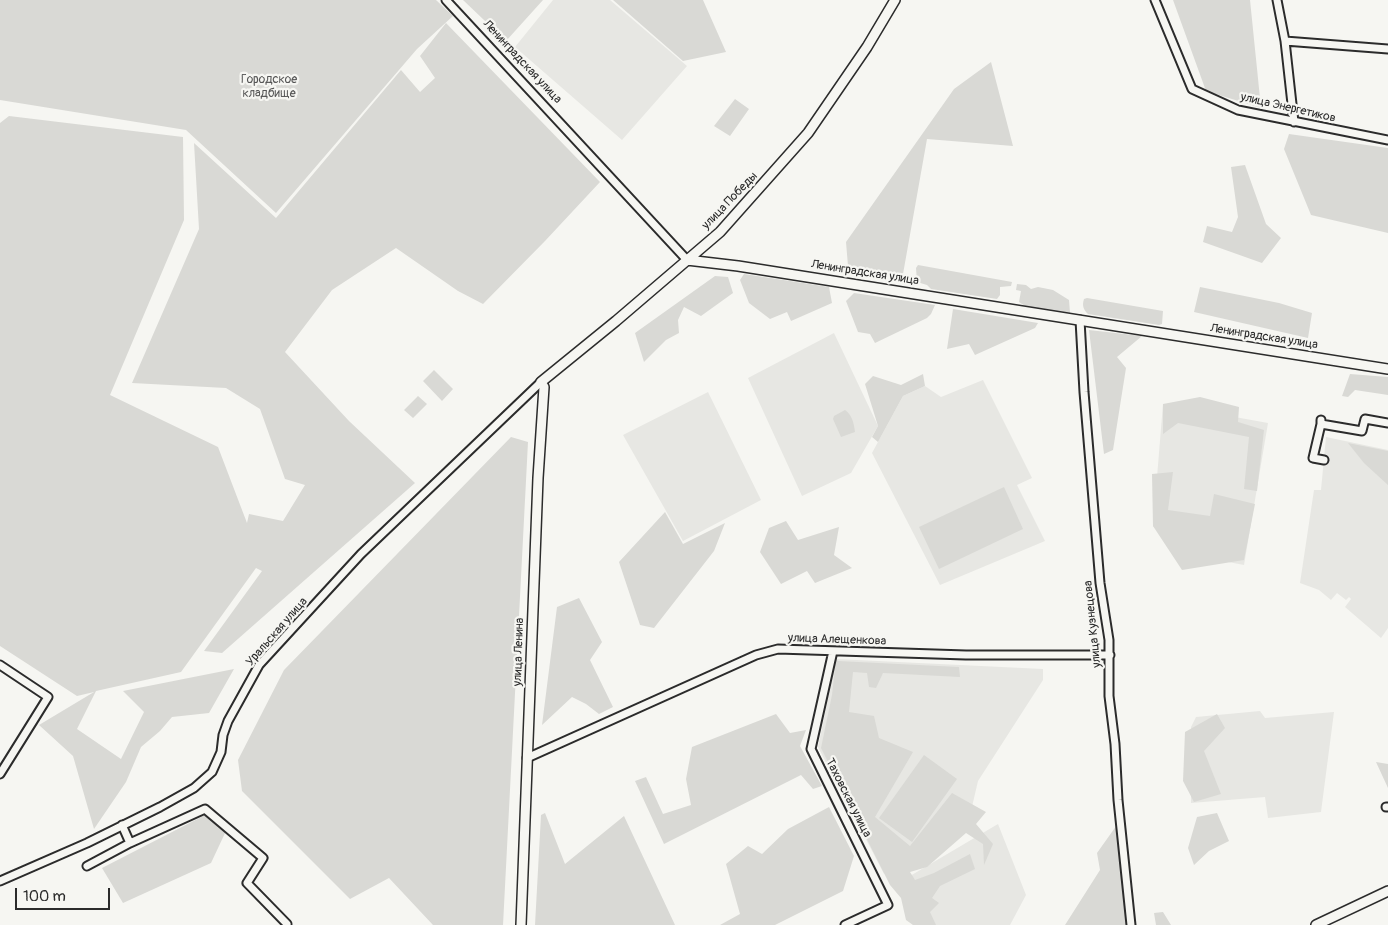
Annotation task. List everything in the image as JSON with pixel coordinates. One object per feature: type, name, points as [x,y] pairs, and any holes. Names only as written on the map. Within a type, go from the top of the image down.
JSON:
[{"type":"main road","name":"улица Победы","points":[[541,382],[720,232],[808,133],[867,47],[895,0]]},
{"type":"main road","name":"Ленинградская улица","points":[[687,260],[738,266],[1388,369]]},
{"type":"main road","name":"улица Ленина","points":[[521,925],[538,478],[544,387],[541,382]]},
{"type":"main road","points":[[1316,925],[1388,891]]},
{"type":"street","name":"Ленинградская улица","points":[[446,0],[687,260]]},
{"type":"street","name":"улица Энергетиков","points":[[1155,0],[1192,89],[1238,110],[1388,140]]},
{"type":"street","points":[[1277,0],[1285,41],[1294,122]]},
{"type":"street","points":[[1285,41],[1388,49]]},
{"type":"street","name":"улица Кузнецова","points":[[1080,320],[1100,583],[1110,655],[1109,696],[1131,925]]},
{"type":"street","name":"Уральская улица","points":[[0,881],[122,825],[194,788],[212,772],[221,752],[223,735],[228,721],[259,666],[361,554],[541,382]]},
{"type":"street","points":[[1324,460],[1314,458],[1321,422],[1362,431],[1365,419],[1388,423]]},
{"type":"street","name":"улица Алещенкова","points":[[527,758],[756,655],[778,649],[966,655],[1110,655]]},
{"type":"street","name":"Таховская улица","points":[[833,651],[810,749],[888,905],[845,925]]},
{"type":"street","points":[[0,665],[48,697],[0,773]]},
{"type":"street","points":[[87,866],[130,843],[205,810],[263,858],[247,883],[287,924]]},
{"type":"street","points":[[122,825],[130,843]]},
{"type":"shaded area","points":[[553,0],[610,0],[687,66],[622,140],[515,47]]},
{"type":"shaded area","points":[[834,333],[878,426],[851,473],[802,496],[748,378]]},
{"type":"shaded area","points":[[983,380],[1032,478],[1017,485],[1045,541],[940,585],[872,453],[903,396],[925,386],[941,397]]},
{"type":"shaded area","points":[[708,392],[761,500],[683,541],[623,435]]},
{"type":"shaded area","points":[[1163,404],[1268,423],[1244,565],[1176,552],[1153,526]]},
{"type":"shaded area","points":[[1326,437],[1388,450],[1388,628],[1381,638],[1345,607],[1351,599],[1349,597],[1346,600],[1337,593],[1331,600],[1319,590],[1300,583],[1314,490],[1321,490]]},
{"type":"shaded area","points":[[836,659],[1043,669],[1043,680],[978,781],[971,811],[884,874],[818,747]]},
{"type":"shaded area","points":[[1260,711],[1265,718],[1334,712],[1321,812],[1268,818],[1265,797],[1191,803],[1191,727],[1196,717]]},
{"type":"shaded area","points":[[998,824],[1026,895],[1010,925],[932,925],[910,876]]},
{"type":"green space","name":"Городское кладбище","points":[[0,0],[436,0],[453,16],[417,49],[276,213],[186,130],[0,100]]},
{"type":"green space","points":[[463,0],[543,0],[506,41]]},
{"type":"green space","points":[[613,0],[703,0],[726,52],[683,61]]},
{"type":"green space","points":[[1173,0],[1250,0],[1261,108],[1206,91]]},
{"type":"green space","points":[[446,23],[600,182],[483,304],[458,291],[396,248],[332,290],[285,352],[349,421],[415,483],[222,653],[204,651],[262,571],[256,568],[181,672],[96,691],[77,729],[121,759],[144,712],[123,691],[234,669],[209,713],[172,717],[160,731],[141,747],[126,782],[94,829],[73,756],[39,725],[94,692],[77,696],[0,646],[0,123],[9,116],[183,137],[184,220],[110,395],[218,447],[247,523],[249,514],[283,521],[305,485],[285,479],[260,409],[226,388],[132,383],[199,229],[194,143],[276,218],[401,70],[420,92],[435,78],[420,56]]},
{"type":"green space","points":[[991,62],[1013,146],[927,139],[903,274],[848,266],[846,242],[954,89]]},
{"type":"green space","points":[[735,99],[749,109],[730,136],[714,126]]},
{"type":"green space","points":[[1289,134],[1388,148],[1388,233],[1311,215],[1284,149]]},
{"type":"green space","points":[[1245,165],[1266,224],[1281,238],[1262,263],[1203,242],[1207,226],[1232,232],[1238,217],[1231,167]]},
{"type":"green space","points":[[918,265],[1012,282],[1011,286],[1000,287],[1000,295],[997,299],[931,289],[927,285],[917,282],[916,268]]},
{"type":"green space","points":[[744,274],[829,287],[832,303],[791,321],[787,312],[770,319],[749,303],[740,280]]},
{"type":"green space","points":[[715,276],[728,277],[733,293],[701,316],[684,307],[678,320],[679,333],[666,340],[644,362],[635,333]]},
{"type":"green space","points":[[1017,284],[1026,285],[1031,289],[1038,287],[1053,290],[1069,300],[1070,313],[1025,306],[1019,302],[1021,291],[1016,290]]},
{"type":"green space","points":[[1200,287],[1279,303],[1312,313],[1308,338],[1194,312]]},
{"type":"green space","points":[[854,293],[935,305],[927,318],[875,343],[870,334],[858,332],[846,301]]},
{"type":"green space","points":[[1084,299],[1163,311],[1162,324],[1088,314],[1083,305]]},
{"type":"green space","points":[[953,309],[1038,323],[1035,328],[975,355],[969,344],[947,349]]},
{"type":"green space","points":[[1089,330],[1142,336],[1117,357],[1126,368],[1113,450],[1104,454]]},
{"type":"green space","points":[[434,370],[453,389],[442,401],[423,381]]},
{"type":"green space","points":[[923,374],[925,386],[903,396],[878,442],[872,437],[878,426],[865,384],[873,376],[901,385]]},
{"type":"green space","points":[[1350,374],[1388,377],[1388,395],[1355,390],[1348,397],[1342,396]]},
{"type":"green space","points":[[418,396],[427,404],[413,418],[404,410]]},
{"type":"green space","points":[[1200,397],[1239,407],[1238,422],[1264,430],[1257,491],[1244,489],[1249,437],[1178,423],[1163,434],[1163,404]]},
{"type":"green space","points":[[845,410],[852,419],[855,432],[841,437],[833,419],[834,416]]},
{"type":"green space","points":[[511,437],[528,442],[503,925],[433,925],[389,878],[350,899],[242,791],[238,760],[284,670]]},
{"type":"green space","points":[[1348,443],[1388,451],[1388,485],[1364,463]]},
{"type":"green space","points":[[1173,472],[1168,510],[1210,516],[1214,494],[1255,504],[1244,560],[1182,570],[1153,526],[1152,474]]},
{"type":"green space","points":[[1004,487],[1023,529],[939,569],[919,527]]},
{"type":"green space","points":[[665,512],[683,544],[725,523],[714,551],[654,628],[640,625],[619,562]]},
{"type":"green space","points":[[786,521],[798,540],[839,527],[834,555],[852,568],[815,583],[807,571],[781,584],[760,552],[769,528]]},
{"type":"green space","points":[[579,598],[602,642],[590,660],[613,707],[599,714],[586,704],[572,697],[542,725],[557,607]]},
{"type":"green space","points":[[836,659],[838,661],[959,667],[960,677],[883,673],[876,688],[869,687],[867,673],[853,672],[849,712],[874,716],[879,738],[913,752],[875,817],[910,846],[952,793],[986,812],[976,824],[993,844],[984,865],[983,844],[966,833],[927,867],[910,872],[915,880],[934,873],[970,854],[975,869],[940,886],[932,898],[939,903],[930,912],[936,925],[913,925],[906,920],[901,898],[890,885],[821,748],[832,695]]},
{"type":"green space","points":[[776,714],[790,733],[806,730],[800,746],[822,786],[813,789],[801,775],[664,844],[635,781],[646,777],[663,814],[691,805],[686,779],[692,747]]},
{"type":"green space","points":[[1217,714],[1225,728],[1204,751],[1221,794],[1194,802],[1183,781],[1185,732]]},
{"type":"green space","points":[[924,755],[957,779],[912,842],[879,818]]},
{"type":"green space","points":[[1376,762],[1388,764],[1388,788]]},
{"type":"green space","points":[[829,807],[854,856],[843,891],[775,925],[720,925],[740,914],[726,864],[748,846],[762,854],[788,829]]},
{"type":"green space","points":[[209,813],[226,831],[211,863],[123,903],[102,868]]},
{"type":"green space","points":[[545,813],[565,864],[624,816],[675,925],[535,925],[541,815]]},
{"type":"green space","points":[[1217,813],[1229,841],[1209,851],[1194,865],[1188,848],[1197,817]]},
{"type":"green space","points":[[1124,815],[1133,925],[1065,925],[1100,870],[1097,853]]},
{"type":"green space","points":[[1163,912],[1171,925],[1156,925],[1154,913]]}]
